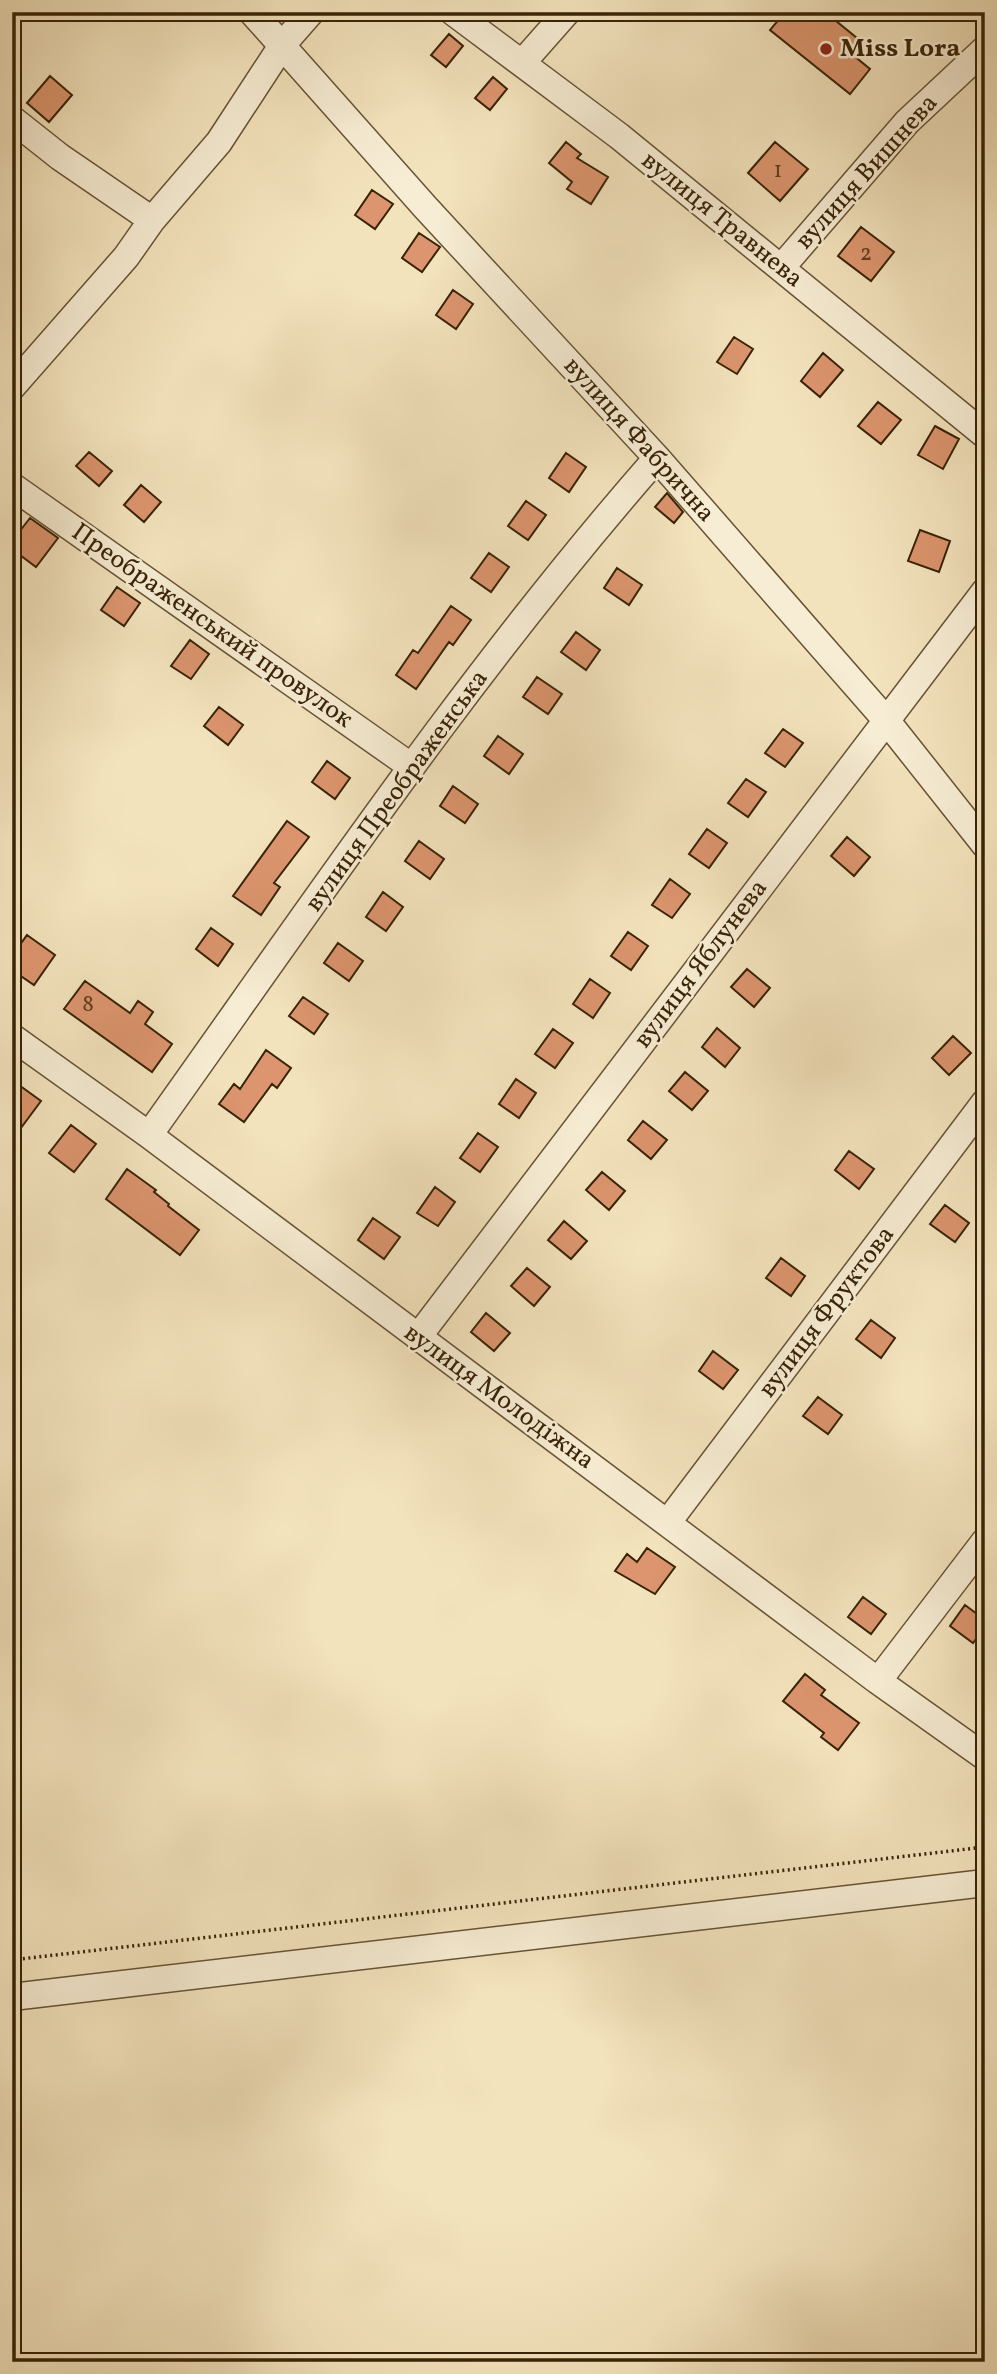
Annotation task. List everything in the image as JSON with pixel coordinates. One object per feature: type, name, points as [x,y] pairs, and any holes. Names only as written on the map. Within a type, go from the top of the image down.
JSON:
[{"type":"street","name":"вулиця Фабрична","points":[[252,12],[426,208],[657,458],[886,720],[985,845]]},
{"type":"street","points":[[12,387],[126,257],[152,220],[219,142],[283,44],[311,12]]},
{"type":"street","name":"вулиця Травнева","points":[[453,12],[619,136],[985,435]]},
{"type":"street","points":[[522,63],[567,12]]},
{"type":"street","name":"вулиця Вишнева","points":[[781,268],[907,122],[985,48]]},
{"type":"street","points":[[12,119],[60,157],[152,220]]},
{"type":"street","name":"вулиця Преображенська","points":[[149,1135],[412,767],[584,541],[657,458]]},
{"type":"street","name":"Преображенський провулок","points":[[12,486],[412,767]]},
{"type":"street","name":"вулиця Яблунева","points":[[418,1338],[985,591]]},
{"type":"street","name":"вулиця Молодіжна","points":[[12,1037],[149,1135],[878,1681],[985,1758]]},
{"type":"street","name":"вулиця Фруктова","points":[[668,1522],[985,1102]]},
{"type":"street","points":[[878,1681],[985,1541]]},
{"type":"street","points":[[12,1997],[985,1883]]},
{"type":"path","points":[[12,1960],[985,1847]]},
{"type":"building","name":"Miss Lora","points":[[785,12],[825,12],[863,43],[853,55],[870,69],[850,94],[770,30]]},
{"type":"building","points":[[449,34],[463,46],[446,67],[431,55]]},
{"type":"building","points":[[50,76],[72,95],[49,122],[27,103]]},
{"type":"building","points":[[493,77],[507,89],[490,110],[475,98]]},
{"type":"building","points":[[566,142],[581,154],[577,158],[608,177],[591,204],[567,189],[572,182],[549,163]]},
{"type":"building","points":[[775,142],[808,169],[780,201],[748,173]]},
{"type":"building","points":[[372,190],[393,204],[375,229],[355,215]]},
{"type":"building","points":[[861,227],[894,252],[871,281],[838,256]]},
{"type":"building","points":[[419,233],[440,247],[422,272],[402,258]]},
{"type":"building","points":[[453,290],[473,304],[456,329],[436,315]]},
{"type":"building","points":[[734,337],[753,349],[737,374],[717,362]]},
{"type":"building","points":[[823,353],[843,370],[820,397],[801,381]]},
{"type":"building","points":[[878,402],[901,420],[881,444],[858,426]]},
{"type":"building","points":[[935,426],[959,439],[943,469],[918,455]]},
{"type":"building","points":[[89,452],[112,471],[99,486],[76,466]]},
{"type":"building","points":[[566,453],[586,467],[569,492],[549,478]]},
{"type":"building","points":[[141,485],[161,502],[144,522],[124,505]]},
{"type":"building","points":[[667,493],[683,512],[674,523],[655,507]]},
{"type":"building","points":[[526,501],[546,515],[528,540],[508,526]]},
{"type":"building","points":[[30,518],[58,538],[36,567],[12,549],[12,541]]},
{"type":"building","points":[[920,530],[950,541],[939,572],[908,561]]},
{"type":"building","points":[[489,553],[509,567],[491,592],[471,578]]},
{"type":"building","points":[[617,568],[642,585],[629,605],[604,588]]},
{"type":"building","points":[[117,587],[140,603],[124,626],[101,610]]},
{"type":"building","points":[[451,606],[471,620],[453,645],[449,642],[416,689],[396,675],[413,650],[418,653]]},
{"type":"building","points":[[576,632],[600,650],[586,670],[561,652]]},
{"type":"building","points":[[190,640],[209,654],[191,679],[171,666]]},
{"type":"building","points":[[537,677],[562,694],[548,714],[523,697]]},
{"type":"building","points":[[219,707],[243,725],[228,745],[204,726]]},
{"type":"building","points":[[783,729],[803,743],[785,767],[765,753]]},
{"type":"building","points":[[498,736],[523,754],[509,774],[484,756]]},
{"type":"building","points":[[327,761],[350,778],[335,799],[312,782]]},
{"type":"building","points":[[746,779],[766,792],[748,817],[728,803]]},
{"type":"building","points":[[453,786],[478,804],[465,823],[440,806]]},
{"type":"building","points":[[287,821],[309,837],[274,883],[280,887],[261,915],[233,896]]},
{"type":"building","points":[[707,829],[727,843],[709,868],[689,854]]},
{"type":"building","points":[[847,837],[870,857],[854,876],[831,856]]},
{"type":"building","points":[[419,841],[444,859],[430,879],[405,861]]},
{"type":"building","points":[[670,879],[690,894],[672,918],[652,905]]},
{"type":"building","points":[[383,892],[403,907],[386,931],[366,917]]},
{"type":"building","points":[[211,928],[233,944],[218,966],[196,949]]},
{"type":"building","points":[[628,932],[648,946],[631,970],[611,956]]},
{"type":"building","points":[[27,935],[55,955],[34,985],[12,970],[12,956]]},
{"type":"building","points":[[338,943],[363,961],[349,981],[324,963]]},
{"type":"building","points":[[747,969],[770,988],[754,1007],[731,987]]},
{"type":"building","points":[[590,979],[610,993],[593,1018],[573,1004]]},
{"type":"building","points":[[85,981],[130,1013],[138,1001],[153,1012],[145,1024],[172,1044],[152,1072],[64,1009]]},
{"type":"building","points":[[303,997],[328,1014],[314,1034],[289,1016]]},
{"type":"building","points":[[717,1028],[740,1048],[725,1067],[702,1047]]},
{"type":"building","points":[[553,1029],[573,1043],[555,1068],[535,1054]]},
{"type":"building","points":[[953,1036],[971,1053],[949,1075],[932,1058]]},
{"type":"building","points":[[266,1050],[291,1068],[277,1088],[272,1084],[244,1122],[219,1104],[234,1084],[240,1089]]},
{"type":"building","points":[[685,1072],[708,1091],[692,1110],[669,1091]]},
{"type":"building","points":[[516,1079],[536,1093],[519,1118],[499,1104]]},
{"type":"building","points":[[12,1080],[41,1101],[12,1140]]},
{"type":"building","points":[[643,1121],[667,1140],[651,1159],[628,1140]]},
{"type":"building","points":[[71,1125],[96,1144],[74,1172],[49,1153]]},
{"type":"building","points":[[478,1133],[498,1147],[480,1172],[460,1158]]},
{"type":"building","points":[[849,1151],[874,1169],[859,1189],[835,1170]]},
{"type":"building","points":[[127,1169],[156,1190],[154,1192],[169,1204],[168,1206],[199,1230],[180,1255],[106,1199]]},
{"type":"building","points":[[602,1172],[625,1191],[609,1210],[586,1190]]},
{"type":"building","points":[[435,1187],[455,1202],[438,1226],[417,1213]]},
{"type":"building","points":[[945,1205],[969,1223],[955,1242],[930,1224]]},
{"type":"building","points":[[373,1218],[400,1237],[384,1259],[358,1240]]},
{"type":"building","points":[[564,1221],[587,1241],[571,1259],[548,1240]]},
{"type":"building","points":[[781,1258],[805,1276],[791,1296],[766,1278]]},
{"type":"building","points":[[527,1268],[550,1287],[534,1306],[511,1286]]},
{"type":"building","points":[[486,1313],[510,1333],[494,1351],[471,1332]]},
{"type":"building","points":[[871,1320],[895,1338],[881,1358],[856,1339]]},
{"type":"building","points":[[713,1351],[738,1370],[723,1389],[699,1371]]},
{"type":"building","points":[[818,1397],[842,1415],[828,1434],[803,1416]]},
{"type":"building","points":[[647,1548],[675,1567],[655,1594],[615,1571],[627,1554],[637,1562]]},
{"type":"building","points":[[863,1597],[886,1614],[871,1634],[848,1617]]},
{"type":"building","points":[[965,1605],[985,1620],[985,1627],[973,1643],[950,1626]]},
{"type":"building","points":[[805,1674],[825,1690],[821,1695],[859,1723],[838,1750],[821,1737],[824,1733],[783,1701]]},
{"type":"place","name":"Miss Lora","points":[[826,49]]}]
